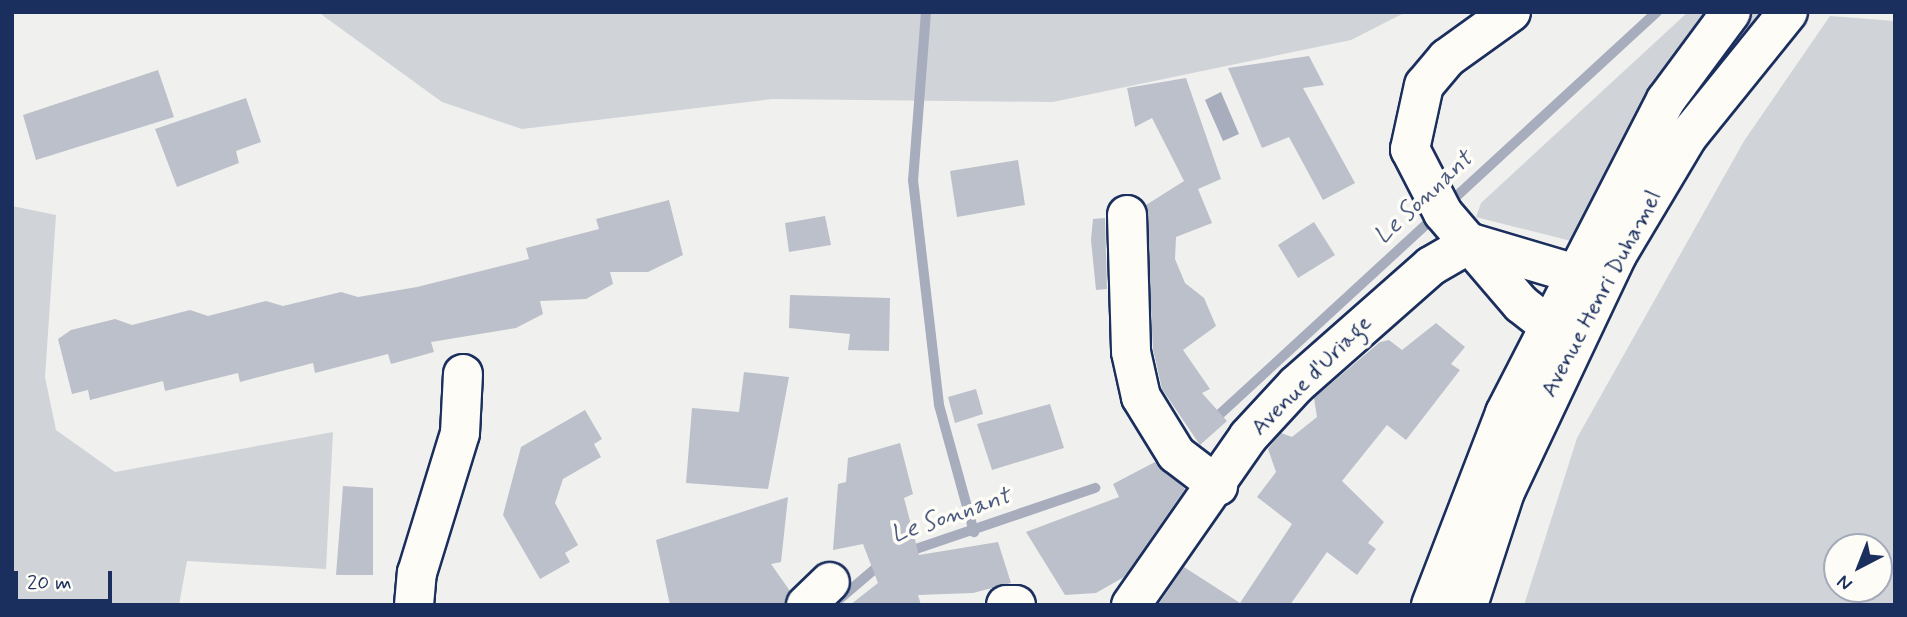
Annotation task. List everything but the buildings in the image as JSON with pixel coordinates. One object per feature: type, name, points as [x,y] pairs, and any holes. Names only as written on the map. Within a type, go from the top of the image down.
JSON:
[{"type":"street","points":[[1511,12],[1447,58],[1424,85],[1410,149],[1440,209],[1561,337]]},
{"type":"street","points":[[1471,243],[1589,280],[1666,100],[1731,12]]},
{"type":"street","name":"Avenue Henri Duhamel","points":[[1468,605],[1561,337],[1589,280],[1688,136],[1788,12]]},
{"type":"street","points":[[1127,215],[1131,352],[1141,397],[1175,454],[1218,486]]},
{"type":"street","name":"Avenue d'Uriage","points":[[1131,605],[1218,486],[1248,437],[1336,345],[1431,266],[1471,243]]},
{"type":"street","name":"Avenue Henri Duhamel","points":[[1431,605],[1506,413],[1561,337]]},
{"type":"street","points":[[414,605],[417,573],[460,433],[463,374]]},
{"type":"street","points":[[1006,605],[1017,605]]},
{"type":"shaded area","points":[[318,12],[1406,12],[1351,40],[1053,102],[772,99],[522,129],[442,102]]},
{"type":"shaded area","points":[[1688,12],[1710,12],[1575,242],[1476,217],[1481,203]]},
{"type":"shaded area","points":[[1753,12],[1768,12],[1690,92],[1693,88]]},
{"type":"shaded area","points":[[1830,16],[1895,21],[1895,605],[1524,605],[1577,438],[1744,141]]},
{"type":"shaded area","points":[[12,206],[56,215],[45,377],[56,430],[115,472],[333,432],[326,569],[187,561],[179,605],[12,605]]},
{"type":"water","points":[[1221,92],[1239,134],[1223,141],[1205,100]]},
{"type":"waterway","points":[[926,12],[913,180],[939,405],[974,532]]},
{"type":"waterway","name":"Le Sonnant","points":[[1448,204],[1657,12]]},
{"type":"waterway","name":"Le Sonnant","points":[[1220,414],[1435,216]]},
{"type":"waterway","name":"Le Sonnant","points":[[907,552],[1095,488]]},
{"type":"waterway","name":"Le Sonnant","points":[[836,602],[883,562]]}]
